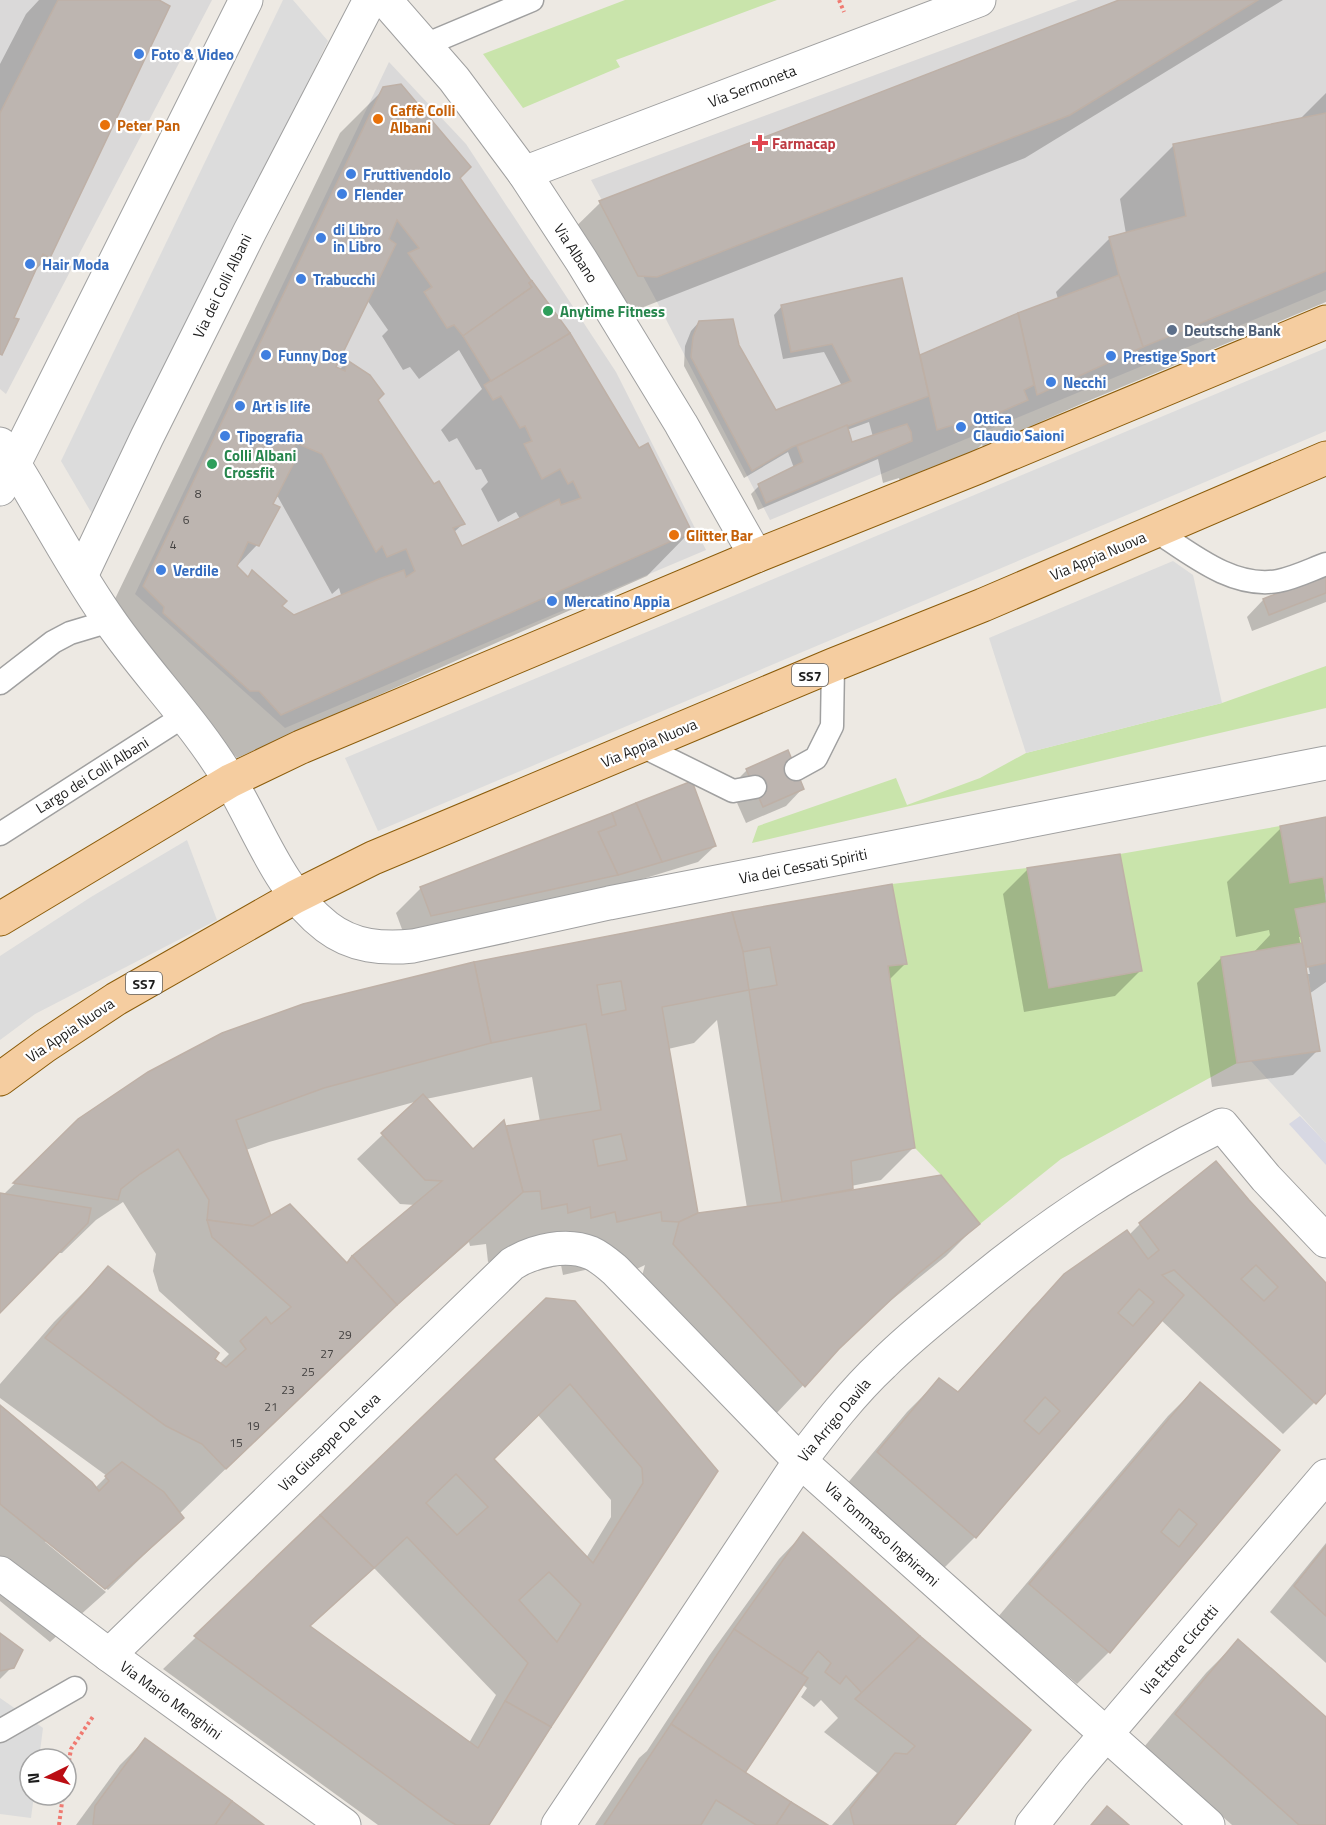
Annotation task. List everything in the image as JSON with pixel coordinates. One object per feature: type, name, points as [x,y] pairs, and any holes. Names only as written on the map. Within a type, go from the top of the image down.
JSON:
[{"type":"main road","points":[[0,919],[230,781],[332,734],[756,556],[976,468],[1326,322]]},
{"type":"main road","name":"Via Appia Nuova","points":[[0,1079],[116,999],[295,897],[373,858],[833,665],[992,601],[1326,458]]},
{"type":"street","points":[[230,781],[205,741],[110,621],[5,466],[246,0]]},
{"type":"street","name":"Via dei Colli Albani","points":[[81,576],[239,252],[370,0]]},
{"type":"street","name":"Via Albano","points":[[386,0],[460,87],[524,172],[676,414],[756,556]]},
{"type":"street","name":"Via Sermoneta","points":[[524,172],[979,0]]},
{"type":"street","name":"Via dei Cessati Spiriti","points":[[230,781],[295,897],[328,928],[351,941],[384,947],[414,946],[609,903],[1326,763]]},
{"type":"street","name":"Via Arrigo Davila","points":[[558,1825],[800,1461],[829,1423],[882,1364],[1043,1230],[1101,1191],[1150,1162],[1222,1125],[1266,1178],[1326,1241]]},
{"type":"street","name":"Via Tommaso Inghirami","points":[[561,1249],[591,1253],[615,1270],[800,1461],[1208,1825]]},
{"type":"street","name":"Via Giuseppe De Leva","points":[[109,1655],[512,1264],[531,1254],[561,1249]]},
{"type":"street","name":"Via Ettore Ciccotti","points":[[1032,1825],[1326,1476]]},
{"type":"street","name":"Via Mario Menghini","points":[[0,1573],[344,1825]]},
{"type":"lane","points":[[425,45],[532,0]]},
{"type":"lane","points":[[1156,531],[1194,556],[1232,576],[1248,581],[1277,581],[1326,564]]},
{"type":"lane","points":[[1,683],[53,642],[70,633],[110,621]]},
{"type":"lane","points":[[796,769],[816,758],[832,726],[833,665]]},
{"type":"lane","name":"Largo dei Colli Albani","points":[[0,834],[184,716]]},
{"type":"lane","points":[[642,746],[733,791],[755,786]]},
{"type":"lane","points":[[0,1731],[75,1688]]},
{"type":"path","points":[[72,1747],[100,1707]]},
{"type":"path","points":[[59,1825],[61,1807]]},
{"type":"shaded area","points":[[0,0],[212,0],[6,394],[0,389]]},
{"type":"shaded area","points":[[283,0],[293,0],[328,41],[95,519],[61,461]]},
{"type":"shaded area","points":[[1078,0],[1326,0],[1326,290],[770,520],[591,180]]},
{"type":"shaded area","points":[[389,62],[466,144],[616,372],[706,550],[285,728],[135,594]]},
{"type":"shaded area","points":[[1326,348],[1326,431],[378,831],[345,758]]},
{"type":"shaded area","points":[[1173,561],[1193,575],[1222,703],[1026,753],[989,638]]},
{"type":"shaded area","points":[[187,840],[217,920],[35,1014],[0,1040],[0,956],[91,897]]},
{"type":"shaded area","points":[[1326,963],[1326,1143],[1251,1061],[1320,1051],[1307,967]]},
{"type":"shaded area","points":[[1300,1116],[1326,1143],[1326,1165],[1289,1124]]},
{"type":"shaded area","points":[[0,1698],[43,1728],[41,1747],[18,1747],[18,1807],[32,1807],[31,1818],[0,1814]]},
{"type":"green space","points":[[625,0],[777,0],[616,60],[620,67],[523,108],[483,54]]},
{"type":"green space","points":[[1326,666],[1326,708],[752,843],[758,826],[896,778],[907,805],[980,778],[1026,753],[1222,703]]},
{"type":"green space","points":[[1280,826],[1290,883],[1323,877],[1326,903],[1295,909],[1302,943],[1221,957],[1237,1063],[1061,1159],[980,1224],[941,1175],[915,1148],[888,966],[907,963],[892,884],[1027,868],[1049,988],[1142,971],[1120,854]]},
{"type":"building","points":[[58,0],[159,0],[170,6],[50,258],[43,254],[14,318],[19,319],[2,355],[0,354],[0,113]]},
{"type":"building","points":[[1119,0],[1258,0],[1070,115],[657,277],[638,276],[599,201]]},
{"type":"building","points":[[401,84],[471,167],[460,178],[532,281],[529,283],[532,287],[463,336],[454,325],[447,328],[424,292],[432,287],[408,253],[419,248],[397,220],[389,239],[396,244],[336,367],[345,371],[347,360],[370,375],[384,394],[378,400],[434,484],[439,481],[465,524],[453,528],[462,546],[559,499],[561,505],[581,498],[573,481],[568,484],[560,469],[542,479],[524,444],[532,441],[525,426],[520,428],[501,396],[493,400],[484,385],[570,333],[639,448],[648,443],[692,532],[281,715],[259,691],[250,691],[163,613],[164,607],[143,586],[383,87]],"holes":[[[296,443],[322,454],[376,552],[382,546],[387,557],[406,549],[415,571],[406,577],[404,570],[379,579],[294,615],[282,606],[287,601],[252,570],[248,577],[237,566],[248,542],[259,546],[280,507],[273,504],[297,457],[290,455]]]},
{"type":"building","points":[[1326,113],[1326,271],[1143,347],[1109,237],[1186,216],[1173,144]]},
{"type":"building","points":[[1119,275],[1143,347],[1037,395],[1018,313]]},
{"type":"building","points":[[902,278],[929,396],[792,447],[752,471],[691,357],[693,337],[699,321],[733,319],[739,345],[776,410],[851,381],[832,344],[791,352],[781,305]]},
{"type":"building","points":[[532,281],[570,333],[491,381],[463,336],[532,287],[529,283]]},
{"type":"building","points":[[1018,313],[1034,385],[1024,390],[1028,400],[955,432],[953,425],[937,430],[920,355]]},
{"type":"building","points":[[907,424],[912,441],[766,503],[758,484],[803,462],[797,446],[847,425],[852,442]]},
{"type":"building","points":[[1326,574],[1326,593],[1269,615],[1263,599]]},
{"type":"building","points":[[788,750],[804,789],[763,807],[746,769]]},
{"type":"building","points":[[692,781],[716,846],[662,862],[636,803]]},
{"type":"building","points":[[636,803],[662,862],[618,875],[598,832],[616,825],[612,813]]},
{"type":"building","points":[[612,813],[616,825],[598,832],[618,875],[431,916],[420,887]]},
{"type":"building","points":[[1326,817],[1326,894],[1323,877],[1290,883],[1280,826]]},
{"type":"building","points":[[1120,854],[1142,971],[1049,988],[1027,868]]},
{"type":"building","points":[[892,884],[907,964],[888,966],[915,1148],[851,1161],[853,1189],[782,1202],[749,990],[777,985],[770,947],[743,952],[732,912]]},
{"type":"building","points":[[1326,903],[1326,963],[1307,967],[1295,909]]},
{"type":"building","points":[[732,912],[743,952],[749,990],[662,1007],[698,1213],[679,1222],[662,1221],[661,1212],[617,1222],[615,1212],[591,1218],[590,1207],[568,1213],[567,1204],[542,1209],[540,1191],[523,1192],[506,1126],[601,1110],[586,1024],[491,1043],[474,962]],"holes":[[[621,981],[626,1010],[602,1015],[597,985]],[[621,1134],[627,1160],[598,1166],[593,1140]]]},
{"type":"building","points":[[1302,943],[1320,1051],[1237,1063],[1221,957]]},
{"type":"building","points":[[474,962],[491,1043],[324,1088],[236,1120],[271,1216],[253,1226],[207,1220],[209,1200],[178,1149],[121,1189],[118,1200],[13,1183],[78,1119],[148,1072],[222,1033],[303,1004]]},
{"type":"building","points":[[423,1094],[473,1149],[504,1120],[523,1192],[397,1305],[352,1256],[442,1181],[425,1180],[381,1133]]},
{"type":"building","points":[[1216,1161],[1326,1283],[1326,1393],[1316,1404],[1174,1270],[1162,1275],[1184,1295],[976,1538],[877,1452],[939,1378],[958,1392],[1064,1274],[1127,1230],[1148,1259],[1159,1250],[1139,1223]],"holes":[[[1256,1265],[1278,1287],[1264,1301],[1241,1279]],[[1139,1289],[1154,1302],[1133,1326],[1118,1313]],[[1045,1397],[1060,1411],[1039,1434],[1024,1421]]]},
{"type":"building","points":[[941,1175],[980,1224],[918,1274],[839,1349],[805,1387],[673,1244],[679,1222],[698,1213],[782,1202]]},
{"type":"building","points":[[0,1193],[91,1208],[88,1223],[0,1313]]},
{"type":"building","points":[[290,1204],[347,1263],[352,1256],[397,1305],[226,1469],[202,1444],[166,1426],[45,1338],[108,1266],[219,1353],[215,1359],[226,1367],[246,1349],[240,1341],[266,1317],[271,1324],[291,1307],[212,1237],[207,1220],[253,1226]]},
{"type":"building","points":[[546,1298],[575,1301],[718,1471],[551,1727],[505,1701],[528,1663],[407,1537],[374,1568],[320,1515]],"holes":[[[570,1384],[642,1468],[643,1483],[593,1563],[494,1459]],[[456,1474],[488,1507],[457,1535],[426,1503]],[[549,1572],[581,1604],[557,1642],[519,1600]]]},
{"type":"building","points":[[1200,1382],[1280,1450],[1110,1653],[1029,1584]],"holes":[[[1179,1509],[1197,1524],[1179,1547],[1161,1532]]]},
{"type":"building","points":[[0,1405],[92,1482],[99,1491],[109,1481],[105,1476],[122,1462],[164,1492],[184,1518],[105,1589],[0,1504]]},
{"type":"building","points":[[320,1515],[374,1568],[310,1626],[478,1748],[505,1701],[551,1727],[489,1825],[456,1825],[446,1819],[194,1636]]},
{"type":"building","points":[[803,1532],[920,1636],[862,1693],[846,1676],[840,1684],[825,1672],[831,1663],[818,1651],[801,1674],[734,1629]]},
{"type":"building","points":[[1326,1546],[1326,1616],[1294,1586]]},
{"type":"building","points":[[734,1629],[808,1678],[745,1773],[671,1724]]},
{"type":"building","points":[[0,1633],[23,1650],[14,1668],[0,1671]]},
{"type":"building","points":[[920,1636],[1031,1730],[955,1825],[854,1825],[850,1809],[895,1753],[907,1754],[915,1746],[855,1699]]},
{"type":"building","points":[[1238,1639],[1326,1717],[1326,1825],[1299,1825],[1175,1714]]},
{"type":"building","points":[[671,1724],[791,1802],[776,1825],[756,1825],[716,1800],[701,1825],[604,1825]]},
{"type":"building","points":[[145,1738],[232,1801],[215,1825],[93,1825],[95,1806]]},
{"type":"building","points":[[232,1801],[264,1825],[215,1825]]},
{"type":"building","points":[[791,1802],[828,1825],[776,1825]]},
{"type":"building","points":[[1107,1806],[1129,1825],[1091,1825]]},
{"type":"place","name":"Foto & Video","points":[[139,54]]},
{"type":"place","name":"Caffè Colli Albani","points":[[378,119]]},
{"type":"place","name":"Peter Pan","points":[[105,125]]},
{"type":"place","name":"Farmacap","points":[[760,143]]},
{"type":"place","name":"Fruttivendolo","points":[[351,174]]},
{"type":"place","name":"Flender","points":[[342,194]]},
{"type":"place","name":"di Libro in Libro","points":[[321,238]]},
{"type":"place","name":"Hair Moda","points":[[30,264]]},
{"type":"place","name":"Trabucchi","points":[[301,279]]},
{"type":"place","name":"Anytime Fitness","points":[[548,311]]},
{"type":"place","name":"Deutsche Bank","points":[[1172,330]]},
{"type":"place","name":"Funny Dog","points":[[266,355]]},
{"type":"place","name":"Prestige Sport","points":[[1111,356]]},
{"type":"place","name":"Necchi","points":[[1051,382]]},
{"type":"place","name":"Art is life","points":[[240,406]]},
{"type":"place","name":"Ottica Claudio Saioni","points":[[961,427]]},
{"type":"place","name":"Tipografia","points":[[225,436]]},
{"type":"place","name":"Colli Albani Crossfit","points":[[212,464]]},
{"type":"place","name":"Glitter Bar","points":[[674,535]]},
{"type":"place","name":"Verdile","points":[[161,570]]},
{"type":"place","name":"Mercatino Appia","points":[[552,601]]}]
